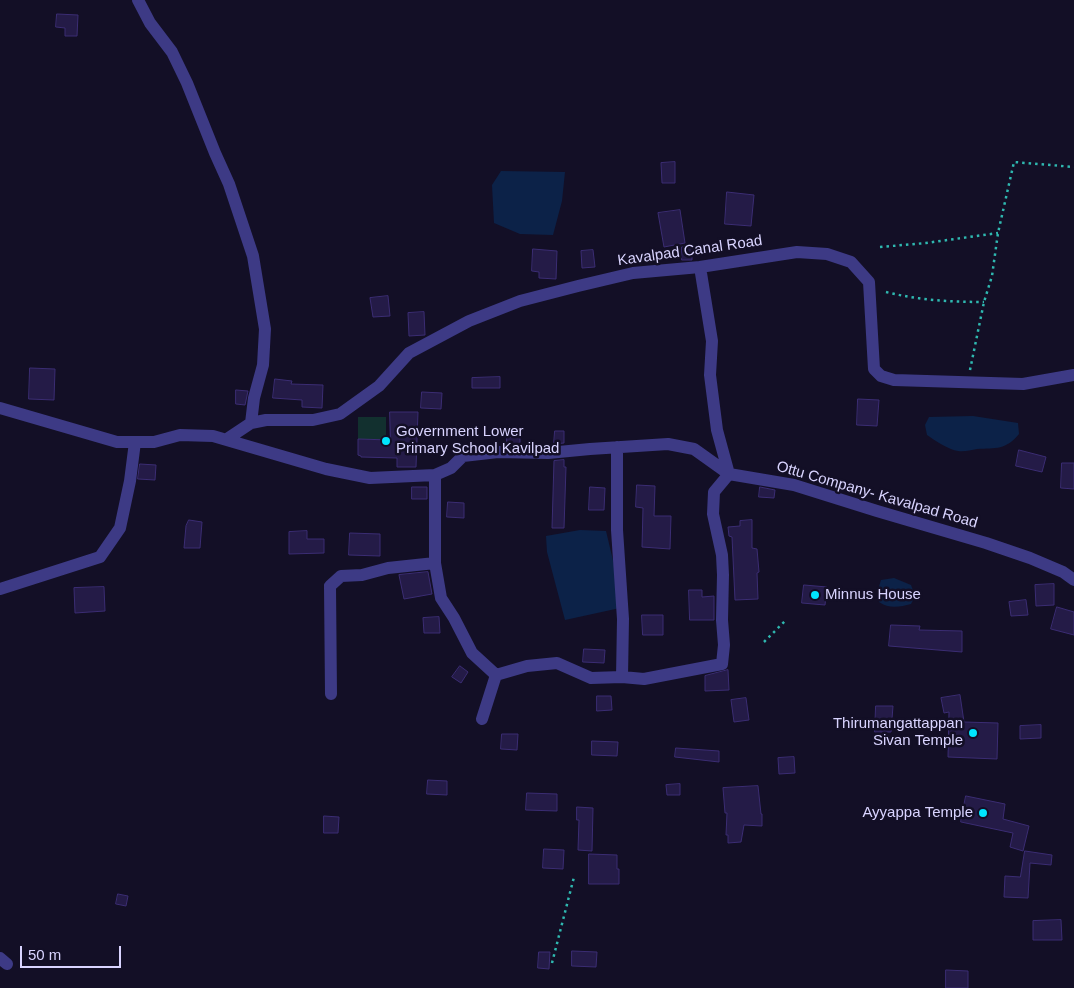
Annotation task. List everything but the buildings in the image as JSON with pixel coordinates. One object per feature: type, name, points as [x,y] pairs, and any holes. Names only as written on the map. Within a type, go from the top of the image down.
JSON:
[{"type":"street","points":[[138,0],[150,22],[172,52],[187,84],[214,153],[229,184],[253,256],[264,329],[263,365],[254,398],[251,423]]},
{"type":"street","name":"Kavalpad Canal Road","points":[[226,439],[251,423],[266,420],[313,420],[340,414],[379,386],[409,353],[469,322],[520,302],[633,273],[700,267],[797,252],[827,254],[850,262],[869,282],[874,369],[881,376],[894,380],[1023,384],[1074,375]]},
{"type":"street","points":[[496,675],[527,666],[557,663],[591,678],[622,677],[644,679],[722,664],[724,645],[722,555],[713,514],[714,492],[729,474],[717,430],[710,375],[712,341],[700,267]]},
{"type":"street","name":"Ottu Company- Kavalpad Road","points":[[0,408],[117,442],[154,442],[180,435],[213,436],[326,469],[370,478],[435,475],[451,468],[463,456],[498,452],[548,453],[668,444],[694,448],[729,474],[794,485],[986,543],[1030,558],[1063,572],[1074,580]]},
{"type":"street","points":[[0,589],[100,557],[120,528],[130,481],[135,442]]},
{"type":"street","points":[[617,447],[617,530],[623,619],[622,677]]},
{"type":"street","points":[[435,475],[435,563],[441,598],[454,618],[472,653],[496,675]]},
{"type":"street","points":[[331,694],[330,586],[341,576],[362,575],[388,568],[435,563]]},
{"type":"street","points":[[482,719],[496,675]]},
{"type":"path","points":[[968,382],[984,302],[992,276],[998,233],[1014,162],[1074,167]]},
{"type":"path","points":[[880,247],[998,233]]},
{"type":"path","points":[[886,292],[907,297],[958,302],[984,302]]},
{"type":"path","points":[[764,642],[785,621]]},
{"type":"path","points":[[552,963],[574,877]]},
{"type":"green space","points":[[358,417],[386,417],[386,439],[358,439]]},
{"type":"water","points":[[501,171],[565,172],[562,201],[553,235],[520,234],[494,223],[492,185]]},
{"type":"water","points":[[973,416],[1018,423],[1019,434],[1005,446],[963,451],[950,449],[927,435],[925,425],[929,417]]},
{"type":"water","points":[[580,530],[606,531],[616,573],[620,608],[565,620],[547,552],[546,536]]},
{"type":"water","points":[[894,578],[911,585],[915,596],[911,604],[899,607],[879,602],[877,593],[881,580]]},
{"type":"place","name":"Government Lower Primary School Kavilpad","points":[[386,441]]},
{"type":"place","name":"Minnus House","points":[[815,595]]},
{"type":"place","name":"Thirumangattappan Sivan Temple","points":[[973,733]]},
{"type":"place","name":"Ayyappa Temple","points":[[983,813]]}]
